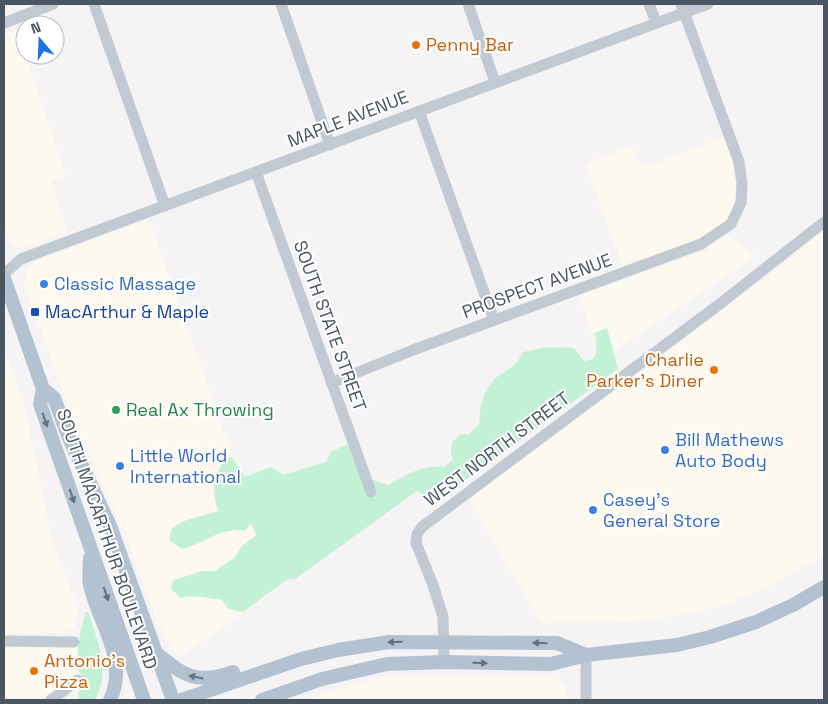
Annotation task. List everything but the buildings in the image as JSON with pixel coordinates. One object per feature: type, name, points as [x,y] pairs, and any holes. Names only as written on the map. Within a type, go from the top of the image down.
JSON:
[{"type":"main road","name":"SOUTH MACARTHUR BOULEVARD","points":[[4,278],[43,389],[40,404],[144,700]]},
{"type":"main road","name":"SOUTH MACARTHUR BOULEVARD","points":[[43,389],[54,398],[69,438],[110,526],[173,700]]},
{"type":"main road","points":[[90,548],[90,584],[113,648],[116,663],[114,691],[110,700]]},
{"type":"main road","points":[[262,700],[356,670],[387,664],[444,662],[551,664],[586,655],[656,648],[710,637],[776,613],[824,587]]},
{"type":"main road","points":[[181,700],[293,661],[361,646],[389,642],[557,643],[586,655]]},
{"type":"main road","points":[[155,652],[182,673],[195,678],[207,679],[217,678],[276,657],[293,661]]},
{"type":"street","points":[[4,23],[53,4]]},
{"type":"street","points":[[94,4],[165,206]]},
{"type":"street","points":[[281,4],[330,145]]},
{"type":"street","points":[[468,4],[495,82]]},
{"type":"street","points":[[649,4],[656,22]]},
{"type":"street","name":"MAPLE AVENUE","points":[[4,274],[21,259],[656,22],[682,8],[708,4]]},
{"type":"street","name":"PROSPECT AVENUE","points":[[331,383],[494,320],[701,244],[731,224],[740,203],[742,183],[739,162],[682,8]]},
{"type":"street","points":[[419,111],[494,320]]},
{"type":"street","name":"SOUTH STATE STREET","points":[[256,172],[372,492]]},
{"type":"street","name":"WEST NORTH STREET","points":[[444,662],[444,624],[440,606],[416,543],[416,534],[422,527],[460,496],[721,303],[824,222]]},
{"type":"street","points":[[4,641],[74,642]]},
{"type":"street","points":[[586,655],[586,700]]},
{"type":"street","points":[[52,700],[78,680]]},
{"type":"shaded area","points":[[15,31],[15,65],[29,65],[66,175],[51,181],[67,232],[22,248],[10,243],[4,224],[4,35]]},
{"type":"shaded area","points":[[724,138],[733,163],[736,192],[735,203],[729,218],[717,229],[697,240],[622,265],[586,164],[632,146],[641,168]]},
{"type":"shaded area","points":[[149,219],[279,588],[179,657],[157,621],[127,539],[72,416],[24,283],[27,271],[36,261]]},
{"type":"shaded area","points":[[824,230],[824,556],[764,588],[721,606],[696,612],[630,622],[542,623],[469,499],[663,356],[785,263]]},
{"type":"shaded area","points":[[727,234],[755,256],[601,359],[579,296],[707,250]]},
{"type":"shaded area","points":[[4,345],[26,412],[52,541],[78,608],[75,627],[63,633],[4,635]]},
{"type":"shaded area","points":[[77,647],[77,673],[41,700],[4,700],[4,648]]},
{"type":"shaded area","points":[[411,676],[553,677],[565,688],[565,700],[306,700],[340,688],[380,679]]},
{"type":"green space","points":[[607,328],[618,369],[435,502],[417,491],[295,579],[288,579],[243,612],[229,609],[221,599],[181,598],[171,589],[173,580],[202,571],[215,571],[235,557],[242,546],[256,535],[251,523],[246,530],[235,530],[219,534],[182,549],[169,540],[172,528],[184,521],[218,511],[214,490],[224,459],[232,457],[245,477],[271,467],[283,475],[326,462],[331,452],[347,444],[355,454],[364,477],[388,485],[422,469],[444,467],[453,460],[451,455],[452,442],[461,434],[469,434],[479,424],[482,402],[489,386],[516,363],[523,352],[548,347],[574,348],[585,362],[594,358],[597,350],[595,333]]},
{"type":"green space","points":[[85,612],[88,612],[96,634],[101,656],[102,678],[95,700],[80,700],[78,695],[80,688],[87,683],[78,670],[81,662],[78,659],[78,646]]},
{"type":"place","name":"Penny Bar","points":[[416,45]]},
{"type":"place","name":"Classic Massage","points":[[44,284]]},
{"type":"place","name":"MacArthur & Maple","points":[[35,312]]},
{"type":"place","name":"Charlie Parker's Diner","points":[[714,370]]},
{"type":"place","name":"Real Ax Throwing","points":[[116,410]]},
{"type":"place","name":"Bill Mathews Auto Body","points":[[665,450]]},
{"type":"place","name":"Little World International","points":[[120,466]]},
{"type":"place","name":"Casey's General Store","points":[[593,510]]},
{"type":"place","name":"Antonio's Pizza","points":[[34,671]]}]
